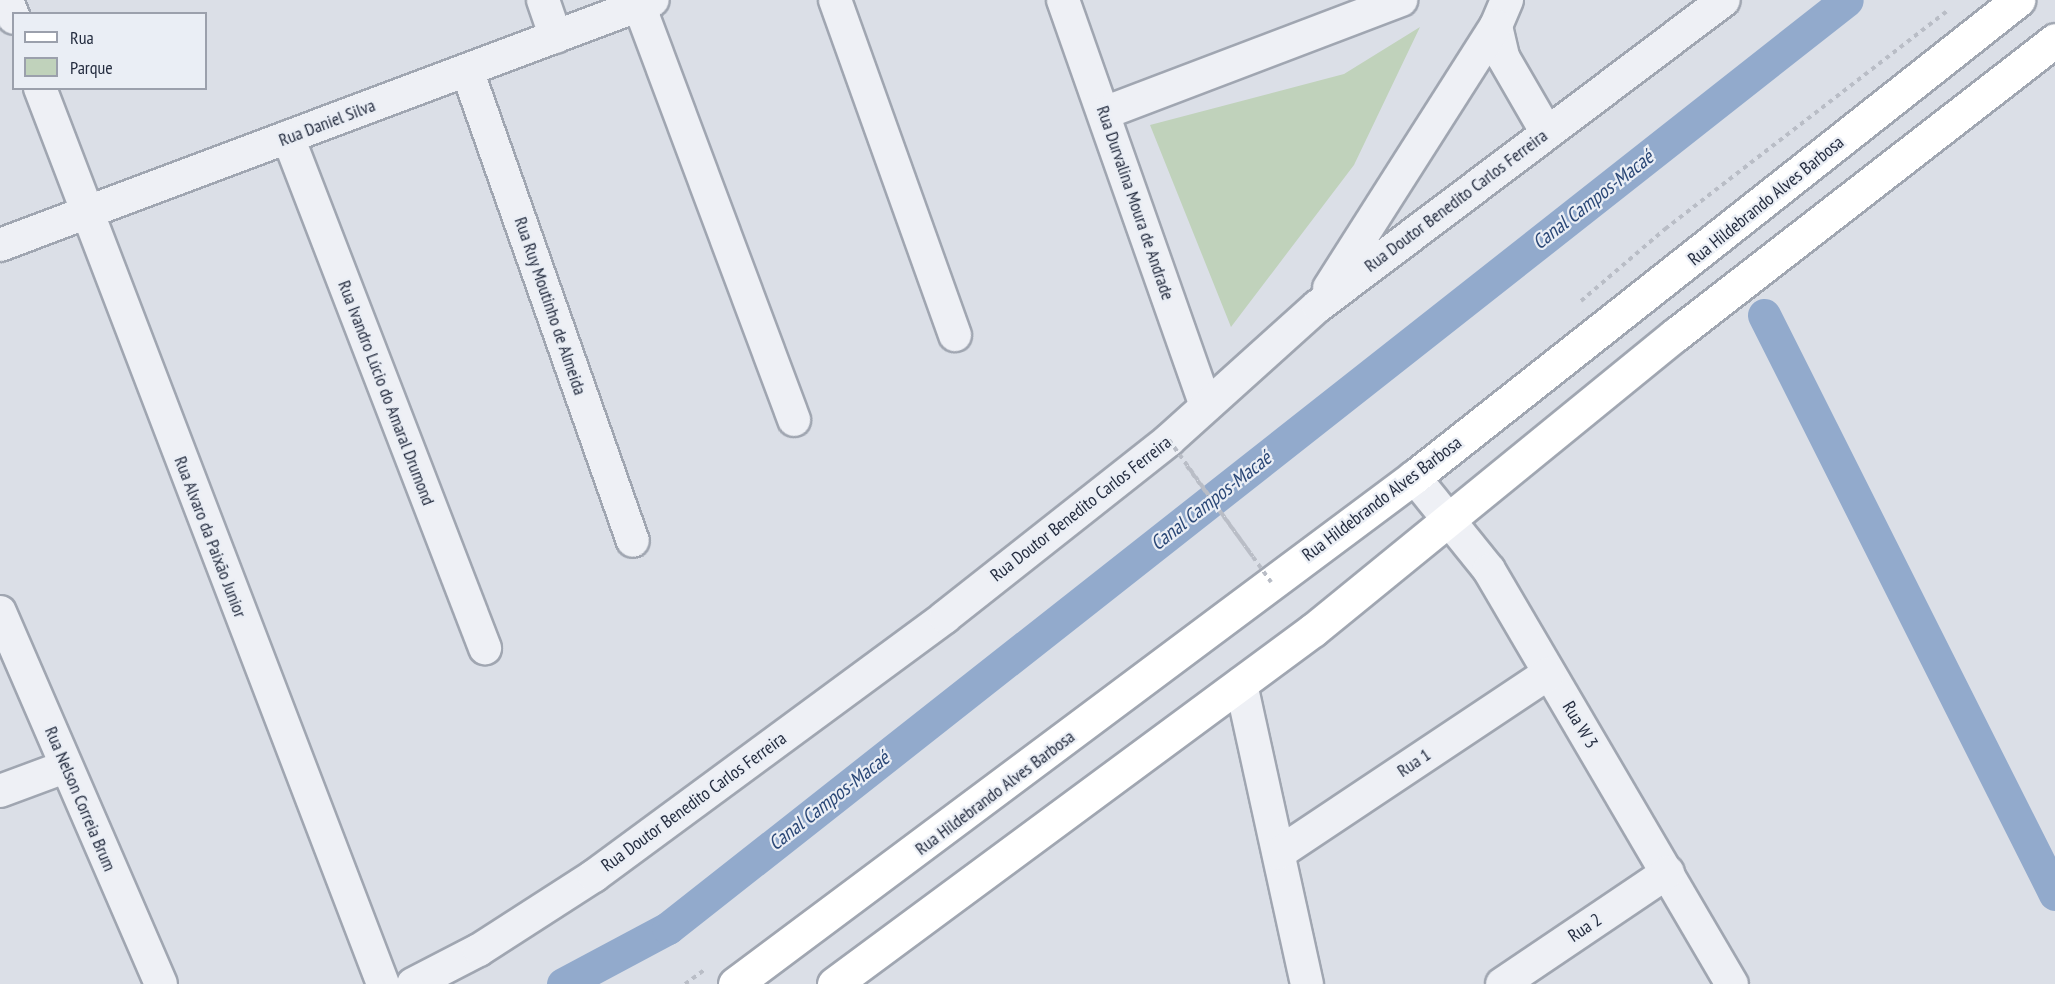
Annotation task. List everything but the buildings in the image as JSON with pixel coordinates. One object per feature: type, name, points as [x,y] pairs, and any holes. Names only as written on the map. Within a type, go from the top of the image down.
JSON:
[{"type":"main road","name":"Rua Hildebrando Alves Barbosa","points":[[735,984],[1268,577],[1414,477],[2018,0]]},
{"type":"main road","points":[[834,984],[1241,684],[2055,40]]},
{"type":"street","points":[[543,0],[556,37]]},
{"type":"street","points":[[835,0],[955,335]]},
{"type":"street","name":"Rua Durvalina Moura de Andrade","points":[[1063,0],[1206,406]]},
{"type":"street","points":[[1104,113],[1401,0]]},
{"type":"street","name":"Rua Doutor Benedito Carlos Ferreira","points":[[413,984],[479,950],[594,876],[945,617],[1172,445],[1206,406],[1318,306],[1724,0]]},
{"type":"street","points":[[646,3],[794,420]]},
{"type":"street","name":"Rua Daniel Silva","points":[[0,245],[646,3]]},
{"type":"street","points":[[1502,13],[1511,75],[1547,133]]},
{"type":"street","points":[[1318,306],[1502,13]]},
{"type":"street","name":"Rua Ruy Moutinho de Almeida","points":[[467,70],[633,541]]},
{"type":"street","name":"Rua Alvaro da Paixão Junior","points":[[41,90],[85,213],[383,984]]},
{"type":"street","name":"Rua Ivandro Lúcio do Amaral Drumond","points":[[288,137],[485,648]]},
{"type":"street","name":"Rua W 3","points":[[1414,477],[1450,517],[1489,570],[1732,984]]},
{"type":"street","name":"Rua Nelson Correia Brum","points":[[0,612],[160,984]]},
{"type":"street","name":"Rua 1","points":[[1279,853],[1549,672]]},
{"type":"street","points":[[1241,684],[1307,984]]},
{"type":"street","points":[[0,791],[65,766]]},
{"type":"street","name":"Rua 2","points":[[1504,984],[1668,872]]},
{"type":"path","points":[[1172,445],[1268,577]]},
{"type":"path","points":[[1172,445],[1268,577]]},
{"type":"green space","points":[[1420,27],[1354,165],[1231,327],[1150,125],[1344,74]]},
{"type":"waterway","name":"Canal Campos-Macaé","points":[[563,984],[668,928],[1847,0]]},
{"type":"waterway","points":[[1764,315],[2055,894]]}]
